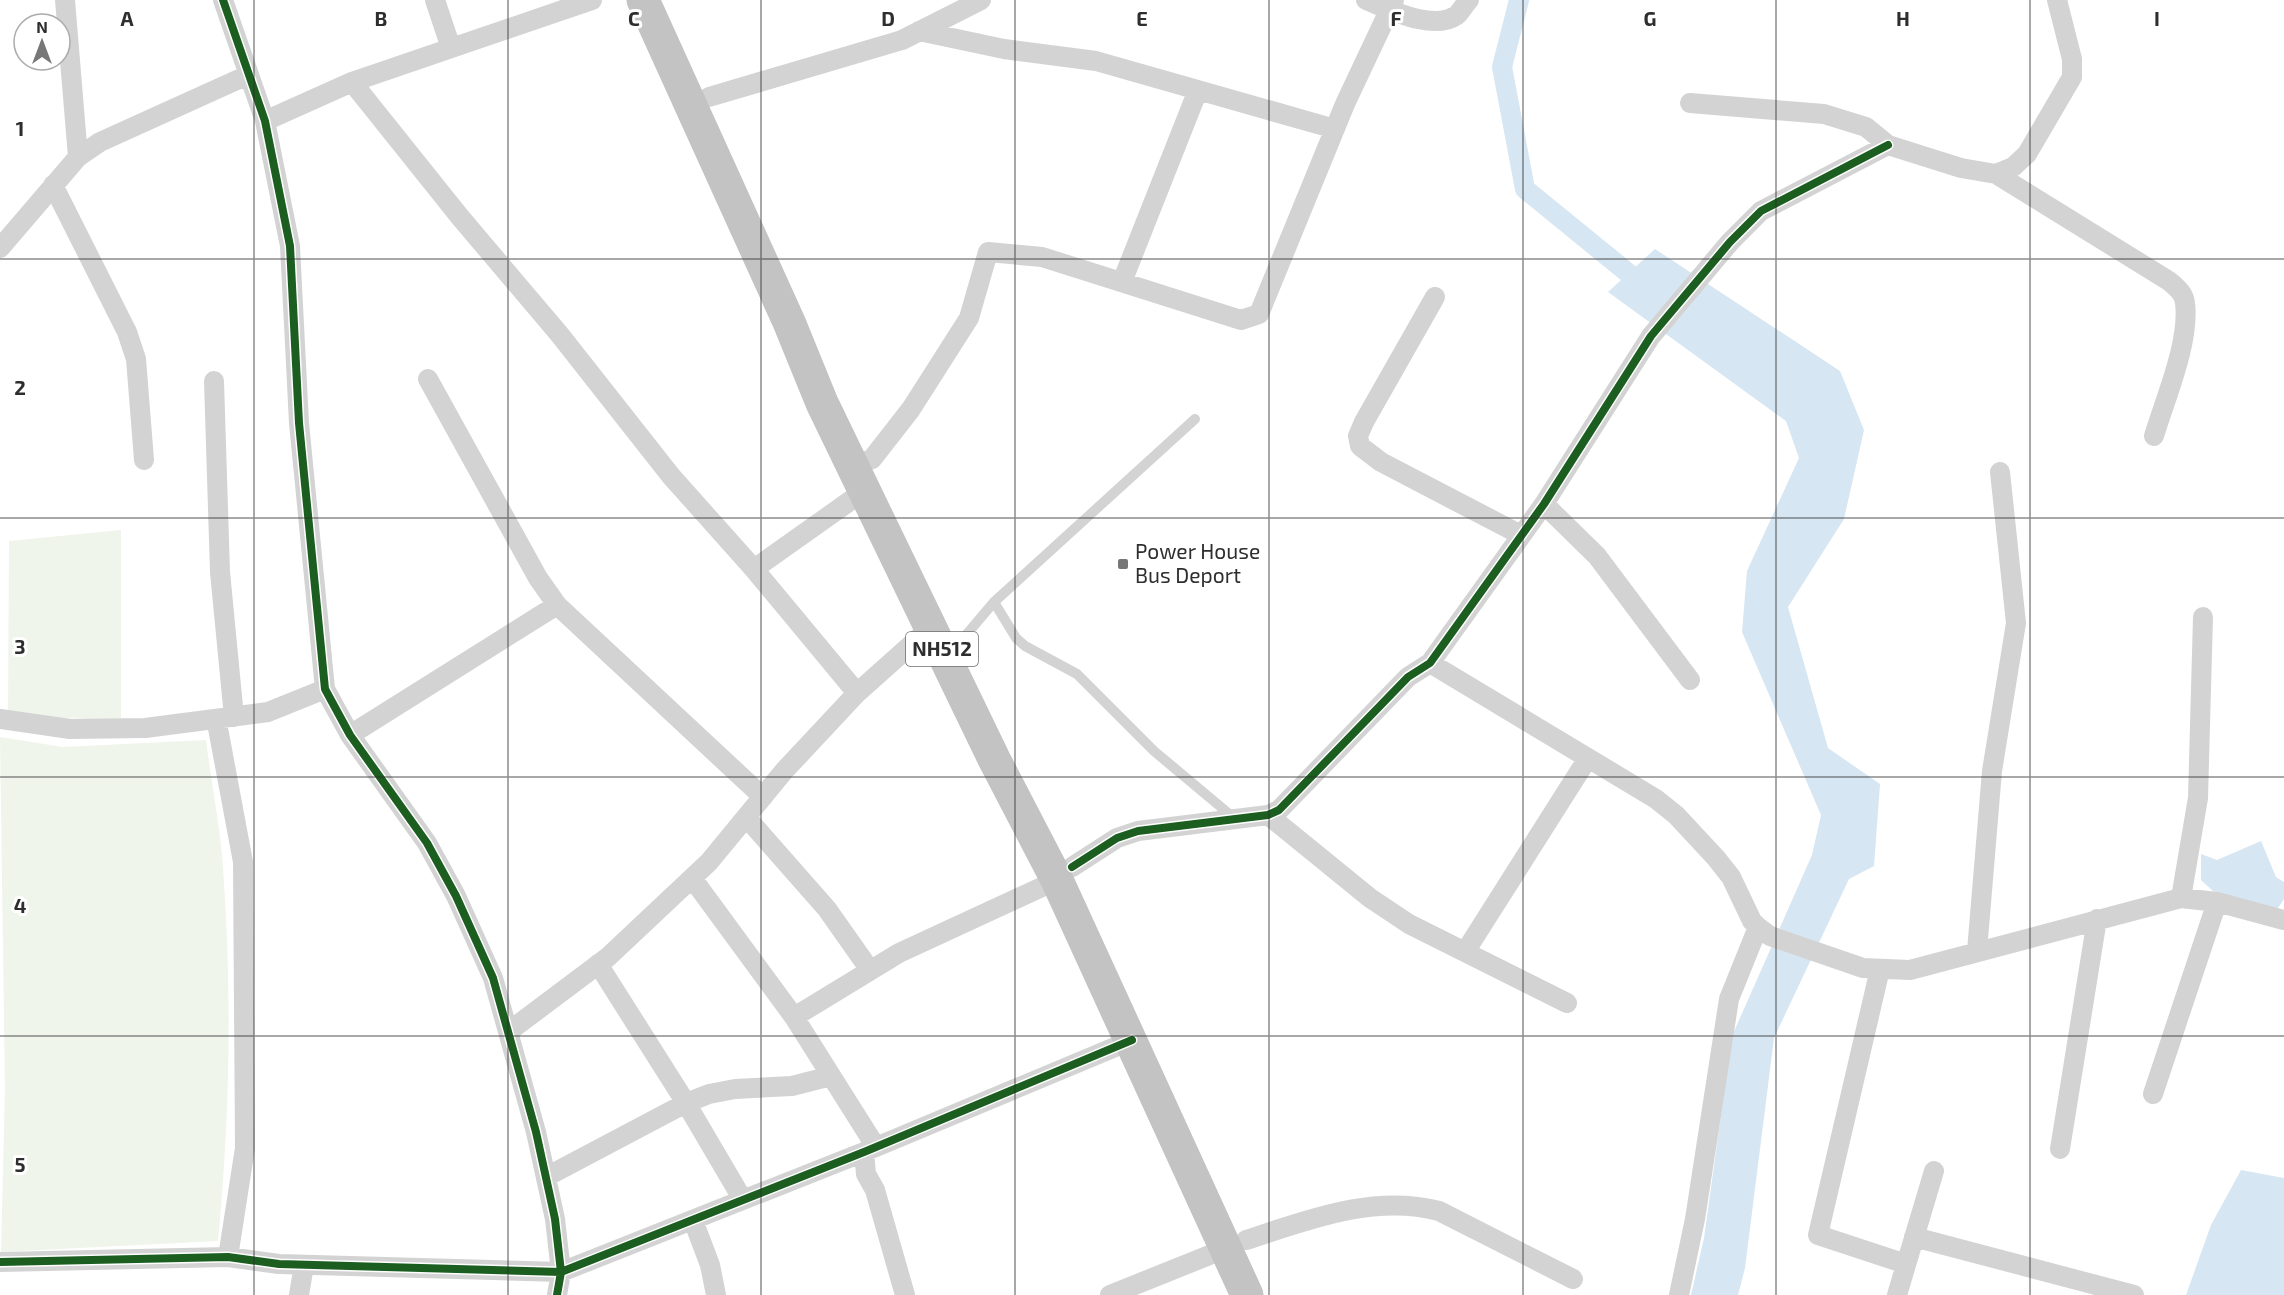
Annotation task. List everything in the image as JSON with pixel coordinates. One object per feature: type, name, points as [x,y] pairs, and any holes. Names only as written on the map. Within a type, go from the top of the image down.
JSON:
[{"type":"highway","name":"NH512","points":[[643,0],[863,472],[931,627],[1065,873],[1132,1040],[1236,1244],[1270,1295]]},
{"type":"highway","name":"NH512","points":[[668,0],[863,472],[961,641],[1236,1244],[1247,1295]]},
{"type":"street","points":[[65,0],[78,157]]},
{"type":"street","points":[[223,0],[265,121],[290,246],[298,423],[326,689],[350,735],[427,843],[456,896],[493,978],[546,1177],[561,1272],[557,1295]]},
{"type":"street","points":[[435,0],[451,48]]},
{"type":"street","points":[[265,121],[352,82],[592,0]]},
{"type":"street","points":[[709,97],[863,54],[919,31],[981,0]]},
{"type":"street","points":[[1366,0],[1391,5],[1426,20],[1443,21],[1456,15],[1469,0]]},
{"type":"street","points":[[1996,174],[2013,167],[2027,154],[2072,77],[2072,58],[2057,0]]},
{"type":"street","points":[[754,569],[863,472],[912,409],[969,318],[988,252],[1042,257],[1241,320],[1259,314],[1335,129],[1391,5]]},
{"type":"street","points":[[919,31],[1004,49],[1096,61],[1335,129]]},
{"type":"street","points":[[0,248],[78,157],[100,142],[248,75]]},
{"type":"street","points":[[352,82],[460,217],[560,335],[671,476],[754,569],[857,693]]},
{"type":"street","points":[[1122,282],[1198,90]]},
{"type":"street","points":[[1690,103],[1824,114],[1866,127],[1888,145],[1961,168],[1996,174],[2169,281],[2181,291],[2185,303],[2183,331],[2154,436]]},
{"type":"street","points":[[794,1017],[899,953],[1065,873],[1117,838],[1138,831],[1235,819],[1279,810],[1408,677],[1430,663],[1544,504],[1651,336],[1730,242],[1761,212],[1888,145]]},
{"type":"street","points":[[53,185],[127,332],[136,358],[144,460]]},
{"type":"street","points":[[1435,297],[1364,422],[1358,436],[1360,446],[1374,458],[1521,535]]},
{"type":"street","points":[[428,379],[538,578],[557,605],[763,797]]},
{"type":"street","points":[[214,381],[220,572],[234,717]]},
{"type":"street","points":[[1977,951],[1992,771],[2016,623],[2000,472]]},
{"type":"street","points":[[1544,504],[1597,556],[1690,680]]},
{"type":"street","points":[[350,735],[557,605]]},
{"type":"street","points":[[2181,898],[2198,798],[2203,617]]},
{"type":"street","points":[[508,1032],[598,964],[692,878],[857,693],[931,627]]},
{"type":"street","points":[[1430,663],[1656,799],[1676,816],[1731,877],[1752,921],[1764,932],[1871,968],[1910,970],[2181,898],[2217,902],[2284,920]]},
{"type":"street","points":[[0,719],[70,729],[145,728],[268,712],[326,689]]},
{"type":"street","points":[[213,719],[217,723],[243,862],[244,1148],[228,1257]]},
{"type":"street","points":[[1465,952],[1588,758]]},
{"type":"street","points":[[1268,814],[1370,898],[1408,924],[1567,1004]]},
{"type":"street","points":[[746,817],[827,909],[865,963],[868,972]]},
{"type":"street","points":[[692,878],[794,1017],[831,1076],[870,1150],[866,1174],[875,1190],[905,1295]]},
{"type":"street","points":[[2153,1094],[2217,902]]},
{"type":"street","points":[[2060,1149],[2097,919]]},
{"type":"street","points":[[1679,1295],[1693,1229],[1729,999],[1764,932]]},
{"type":"street","points":[[598,964],[686,1103],[743,1200]]},
{"type":"street","points":[[1871,968],[1818,1235],[1906,1264]]},
{"type":"street","points":[[0,1262],[228,1257],[304,1265],[561,1272],[870,1150],[1132,1040]]},
{"type":"street","points":[[546,1177],[686,1103],[709,1094],[735,1089],[792,1086],[831,1076]]},
{"type":"street","points":[[1897,1295],[1934,1171]]},
{"type":"street","points":[[1110,1295],[1236,1244],[1327,1214],[1361,1208],[1419,1205],[1439,1211],[1573,1279]]},
{"type":"street","points":[[693,1220],[710,1265],[717,1295]]},
{"type":"street","points":[[1914,1237],[2134,1295]]},
{"type":"street","points":[[299,1295],[304,1265]]},
{"type":"lane","points":[[961,641],[994,602],[1195,419]]},
{"type":"lane","points":[[994,602],[1016,638],[1025,646],[1077,674],[1154,752],[1235,819]]},
{"type":"shaded area","points":[[121,530],[121,720],[8,716],[9,541]]},
{"type":"shaded area","points":[[0,737],[63,747],[206,740],[222,851],[228,960],[227,1101],[218,1241],[1,1252],[5,1089]]},
{"type":"water","points":[[1655,249],[1840,371],[1864,430],[1844,519],[1788,607],[1828,748],[1880,784],[1874,866],[1849,879],[1774,1038],[1745,1268],[1738,1295],[1691,1295],[1704,1238],[1732,1036],[1812,855],[1821,815],[1742,632],[1747,571],[1799,458],[1786,421],[1608,292]]},
{"type":"water","points":[[2261,841],[2276,877],[2284,882],[2284,899],[2276,911],[2213,891],[2201,880],[2201,854],[2217,860]]},
{"type":"water","points":[[2241,1170],[2284,1178],[2284,1295],[2186,1295],[2211,1225]]},
{"type":"waterway","points":[[1519,0],[1502,67],[1525,189],[1633,277],[1649,287]]},
{"type":"cycle path","points":[[223,0],[265,121],[290,246],[299,423],[325,689],[350,735],[427,843],[456,896],[493,978],[536,1132],[555,1219],[561,1272],[557,1295]]},
{"type":"cycle path","points":[[1072,867],[1117,838],[1138,831],[1268,815],[1279,810],[1408,677],[1430,663],[1544,504],[1651,336],[1730,242],[1761,211],[1888,145]]},
{"type":"cycle path","points":[[0,1262],[228,1257],[279,1264],[561,1272],[864,1152],[1132,1040]]},
{"type":"place","name":"Power House Bus Deport","points":[[1123,564]]}]
